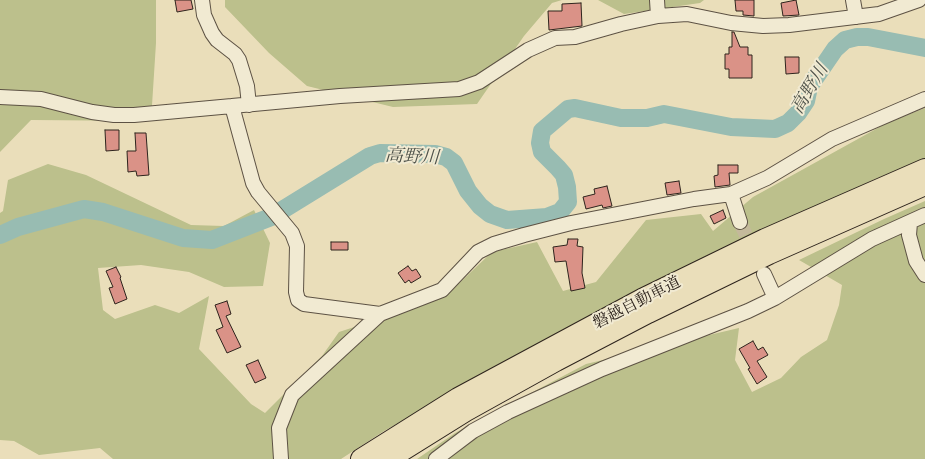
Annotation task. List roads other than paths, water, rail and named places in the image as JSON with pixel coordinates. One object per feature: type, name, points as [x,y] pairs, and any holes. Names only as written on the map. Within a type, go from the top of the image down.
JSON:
[{"type":"highway","name":"磐越自動車道","points":[[361,459],[458,398],[642,299],[765,239],[925,169]]},
{"type":"highway","name":"磐越自動車道","points":[[389,459],[466,411],[648,313],[769,254],[925,186]]},
{"type":"street","points":[[202,0],[204,15],[212,32],[217,40],[236,54],[239,60],[247,86],[249,105]]},
{"type":"street","points":[[657,0],[658,16]]},
{"type":"street","points":[[853,0],[856,17]]},
{"type":"street","points":[[0,97],[41,99],[114,115],[134,115],[340,96],[458,89],[480,82],[528,50],[555,38],[575,37],[658,16],[687,14],[731,23],[763,26],[789,25],[879,14],[919,0]]},
{"type":"street","points":[[281,459],[279,428],[292,395],[380,314],[442,290],[478,252],[494,244],[571,223],[694,199],[731,194],[767,178],[832,139],[925,99]]},
{"type":"street","points":[[232,106],[253,183],[258,192],[283,220],[292,233],[297,246],[296,292],[298,300],[304,304],[380,314]]},
{"type":"street","points":[[731,194],[740,222]]},
{"type":"street","points":[[436,459],[473,431],[508,412],[602,370],[748,311],[775,298],[872,239],[925,215]]},
{"type":"street","points":[[910,222],[910,235],[916,261],[925,275]]},
{"type":"street","points":[[764,274],[775,298]]},
{"type":"waterway","name":"高野川","points":[[0,235],[18,227],[84,209],[103,212],[183,238],[212,240],[271,217],[370,156],[380,153],[435,154],[446,157],[454,163],[468,191],[480,206],[490,214],[507,220],[547,217],[560,212],[568,202],[564,175],[542,152],[540,143],[542,131],[568,109],[575,108],[621,118],[647,118],[664,114],[731,127],[775,129],[788,123],[798,113],[806,101],[809,87],[835,49],[845,40],[868,37],[925,48]]},
{"type":"tunnel","points":[[740,222],[754,253]]}]
